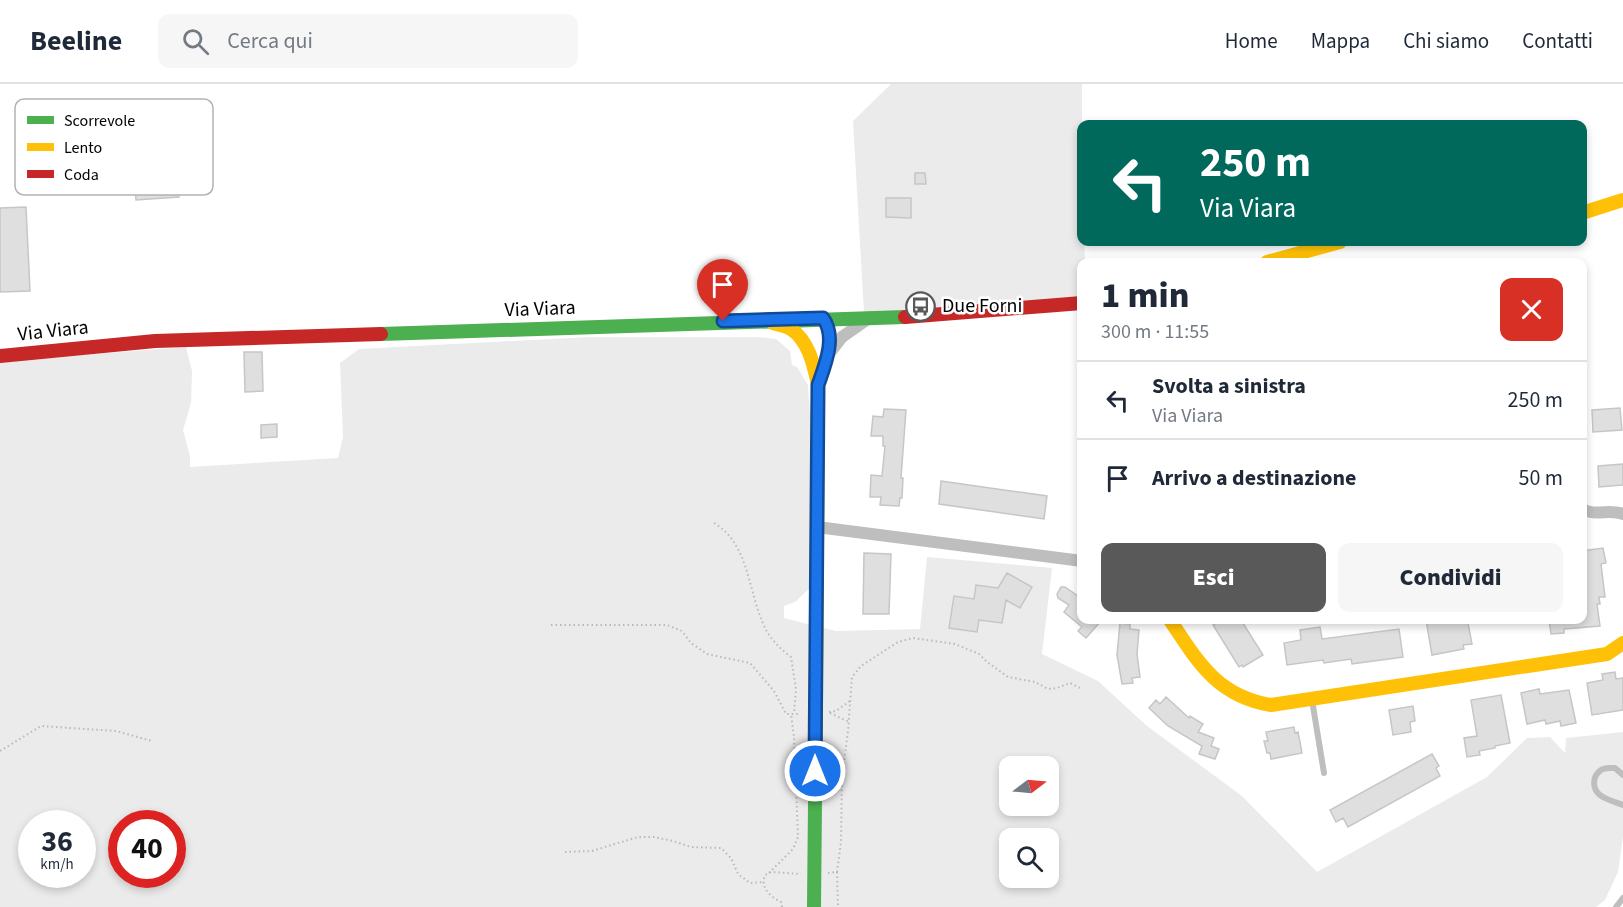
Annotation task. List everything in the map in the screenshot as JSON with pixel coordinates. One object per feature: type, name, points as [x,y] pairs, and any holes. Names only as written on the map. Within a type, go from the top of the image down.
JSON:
[{"type":"main road","points":[[1587,211],[1623,200]]},
{"type":"main road","points":[[1282,258],[1325,246]]},
{"type":"main road","name":"Via Viara","points":[[0,356],[155,341],[925,316],[1077,303]]},
{"type":"main road","points":[[765,320],[791,329],[804,343],[813,362],[818,385],[814,907]]},
{"type":"main road","points":[[1173,624],[1205,670],[1234,695],[1259,704],[1271,705],[1607,654],[1623,643]]},
{"type":"street","points":[[828,355],[842,337],[871,317]]},
{"type":"street","points":[[804,343],[818,319],[827,324],[828,355],[818,385]]},
{"type":"street","points":[[1587,512],[1610,511],[1623,514]]},
{"type":"street","points":[[817,527],[1077,560]]},
{"type":"lane","points":[[1311,699],[1324,773]]},
{"type":"lane","points":[[1623,776],[1615,768],[1603,768],[1596,774],[1594,782],[1595,790],[1600,796],[1623,805]]},
{"type":"lane","points":[[1616,907],[1623,898]]},
{"type":"path","points":[[714,523],[724,530],[735,544],[744,562],[762,622],[775,644],[791,657],[795,689],[793,714],[798,837],[793,849],[769,873]]},
{"type":"path","points":[[551,625],[667,625],[682,631],[691,642],[707,654],[750,663],[774,691],[786,714],[805,713]]},
{"type":"path","points":[[837,872],[841,842],[842,777],[852,677],[861,666],[898,642],[913,638],[955,644],[979,654],[1008,677],[1035,682],[1048,689],[1070,683],[1082,689]]},
{"type":"path","points":[[849,722],[827,712],[836,711],[850,701]]},
{"type":"path","points":[[0,751],[41,726],[116,730],[152,741]]},
{"type":"path","points":[[565,852],[592,851],[638,837],[654,837],[691,847],[721,848],[731,858],[738,874],[750,883],[763,882]]},
{"type":"shaded area","points":[[891,84],[1082,84],[1082,120],[1077,120],[1077,246],[1084,246],[1085,258],[1077,258],[1077,308],[864,313],[853,121]]},
{"type":"shaded area","points":[[589,337],[776,339],[790,351],[792,365],[797,367],[808,385],[810,416],[810,588],[795,602],[784,606],[784,618],[836,631],[920,629],[927,557],[1052,568],[1042,654],[1098,681],[1147,726],[1242,796],[1317,872],[1487,777],[1527,738],[1550,737],[1565,753],[1566,738],[1623,732],[1623,837],[1618,872],[1605,900],[1596,907],[0,907],[0,361],[186,347],[192,371],[191,403],[183,430],[190,456],[190,467],[338,458],[343,437],[340,363],[359,349]]},
{"type":"building","points":[[915,173],[925,173],[926,184],[915,184]]},
{"type":"building","points":[[136,195],[179,195],[179,197],[136,200]]},
{"type":"building","points":[[886,198],[911,198],[911,218],[886,217]]},
{"type":"building","points":[[26,207],[30,291],[0,292],[0,208]]},
{"type":"building","points":[[244,352],[262,352],[263,391],[245,392]]},
{"type":"building","points":[[1620,408],[1622,430],[1593,432],[1592,410]]},
{"type":"building","points":[[884,409],[906,410],[901,478],[903,478],[902,498],[900,498],[899,506],[880,505],[881,497],[870,497],[871,475],[882,476],[885,446],[883,446],[883,436],[871,436],[873,416],[883,417]]},
{"type":"building","points":[[277,424],[277,437],[261,438],[261,425]]},
{"type":"building","points":[[1623,464],[1623,485],[1599,487],[1598,466]]},
{"type":"building","points":[[941,481],[1047,496],[1044,519],[939,504]]},
{"type":"building","points":[[1603,548],[1606,563],[1601,564],[1605,597],[1599,597],[1600,604],[1597,604],[1600,626],[1564,629],[1564,633],[1551,634],[1550,624],[1587,624],[1587,550]]},
{"type":"building","points":[[864,553],[891,554],[889,614],[863,614]]},
{"type":"building","points":[[1007,573],[1032,587],[1020,608],[1006,600],[1002,623],[979,620],[977,632],[949,628],[954,596],[974,599],[976,585],[998,588]]},
{"type":"building","points":[[1061,587],[1065,587],[1077,595],[1077,623],[1064,612],[1069,605],[1058,598],[1057,594]]},
{"type":"building","points":[[1078,624],[1098,624],[1086,638],[1078,631],[1082,627]]},
{"type":"building","points":[[1120,624],[1130,624],[1130,629],[1139,630],[1137,654],[1140,677],[1132,678],[1133,683],[1122,684],[1117,655]]},
{"type":"building","points":[[1244,624],[1263,655],[1239,667],[1213,625]]},
{"type":"building","points":[[1427,624],[1468,624],[1472,644],[1463,645],[1464,649],[1432,655]]},
{"type":"building","points":[[1320,627],[1322,639],[1399,629],[1403,657],[1352,664],[1351,659],[1287,665],[1284,643],[1301,640],[1300,630]]},
{"type":"building","points":[[1615,672],[1616,679],[1623,678],[1623,710],[1592,715],[1587,683],[1603,680],[1602,674]]},
{"type":"building","points":[[1539,689],[1540,694],[1569,690],[1576,723],[1561,726],[1560,721],[1546,724],[1545,720],[1527,724],[1521,693]]},
{"type":"building","points":[[1501,695],[1510,743],[1479,751],[1480,755],[1467,757],[1464,738],[1477,736],[1471,700]]},
{"type":"building","points":[[1166,697],[1189,718],[1190,716],[1203,724],[1198,732],[1214,738],[1211,746],[1219,749],[1215,759],[1199,754],[1202,746],[1168,726],[1149,708],[1156,700],[1160,704]]},
{"type":"building","points":[[1413,706],[1415,721],[1410,722],[1411,732],[1393,735],[1389,710]]},
{"type":"building","points":[[1294,727],[1295,733],[1298,732],[1302,753],[1271,759],[1264,741],[1268,741],[1266,732]]},
{"type":"building","points":[[1432,754],[1439,766],[1436,768],[1440,776],[1348,827],[1343,818],[1336,822],[1330,810]]},
{"type":"traffic: fast","points":[[381,334],[905,317]]},
{"type":"traffic: fast","points":[[814,907],[816,700]]},
{"type":"traffic: slow","points":[[1587,211],[1623,200]]},
{"type":"traffic: slow","points":[[1282,258],[1325,246]]},
{"type":"traffic: slow","points":[[773,323],[791,329],[802,340],[810,354],[818,385],[816,700]]},
{"type":"traffic: slow","points":[[1173,624],[1200,663],[1223,685],[1236,694],[1271,705],[1607,654],[1623,643]]},
{"type":"traffic: jam","points":[[905,317],[1077,303]]},
{"type":"traffic: jam","points":[[0,356],[155,341],[381,334]]},
{"type":"place","name":"Due Forni","points":[[921,306]]},
{"type":"route","points":[[723,321],[823,318],[829,333],[828,355],[818,385],[815,771]]}]
